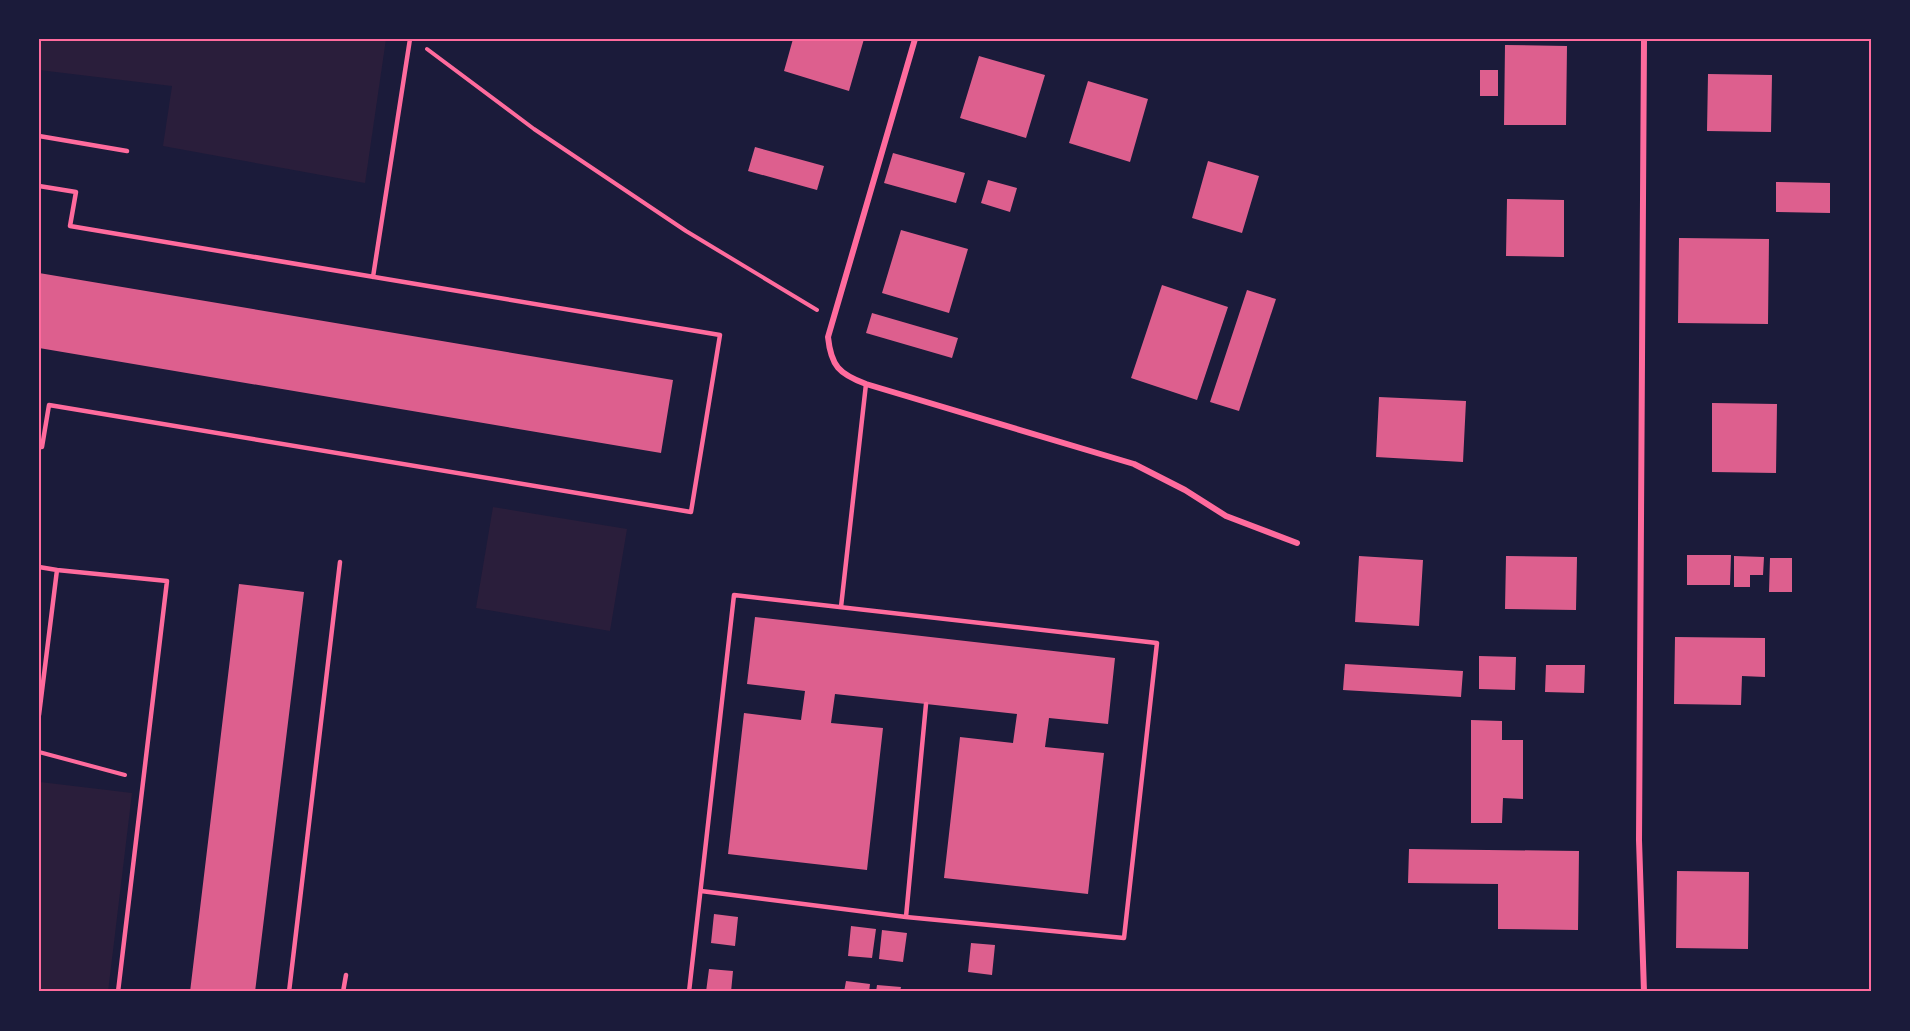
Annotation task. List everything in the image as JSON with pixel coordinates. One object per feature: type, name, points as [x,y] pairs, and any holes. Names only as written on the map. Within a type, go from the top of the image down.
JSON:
[{"type":"street","points":[[915,39],[828,337],[830,357],[846,377],[1134,464],[1185,490],[1226,516],[1297,543]]},
{"type":"street","points":[[1644,39],[1639,840],[1644,992]]},
{"type":"lane","points":[[373,277],[410,39]]},
{"type":"lane","points":[[39,136],[127,151]]},
{"type":"lane","points":[[39,186],[76,192],[70,226],[720,335],[691,512],[49,405],[42,447],[39,447]]},
{"type":"lane","points":[[841,608],[866,384]]},
{"type":"lane","points":[[289,992],[340,562]]},
{"type":"lane","points":[[39,567],[167,581],[118,992]]},
{"type":"lane","points":[[39,715],[57,570]]},
{"type":"lane","points":[[689,992],[734,596],[1157,643],[1124,938],[906,917],[701,891]]},
{"type":"lane","points":[[906,917],[926,704]]},
{"type":"lane","points":[[343,992],[346,975]]},
{"type":"path","points":[[423,46],[534,129],[676,225],[833,320]]},
{"type":"path","points":[[39,752],[144,780]]},
{"type":"shaded area","points":[[39,39],[386,39],[365,183],[163,146],[172,86],[39,70]]},
{"type":"shaded area","points":[[493,507],[627,529],[610,631],[476,608]]},
{"type":"shaded area","points":[[40,782],[132,793],[108,992],[39,992]]},
{"type":"building","points":[[793,39],[864,39],[849,91],[784,71]]},
{"type":"building","points":[[1505,45],[1567,46],[1566,125],[1504,125]]},
{"type":"building","points":[[979,56],[1045,75],[1026,138],[960,118]]},
{"type":"building","points":[[1480,70],[1498,70],[1498,96],[1480,96]]},
{"type":"building","points":[[1708,74],[1772,75],[1771,132],[1707,131]]},
{"type":"building","points":[[1088,81],[1148,99],[1130,162],[1069,143]]},
{"type":"building","points":[[755,147],[824,166],[817,190],[748,171]]},
{"type":"building","points":[[893,153],[965,173],[956,203],[884,183]]},
{"type":"building","points":[[1208,161],[1259,176],[1242,233],[1192,218]]},
{"type":"building","points":[[988,180],[1017,188],[1010,212],[981,203]]},
{"type":"building","points":[[1776,182],[1830,183],[1830,213],[1776,212]]},
{"type":"building","points":[[1507,199],[1564,200],[1564,257],[1506,256]]},
{"type":"building","points":[[901,230],[968,249],[949,313],[882,293]]},
{"type":"building","points":[[1679,238],[1769,239],[1768,324],[1678,323]]},
{"type":"building","points":[[39,273],[673,380],[661,453],[39,348]]},
{"type":"building","points":[[1162,285],[1228,307],[1197,400],[1131,378]]},
{"type":"building","points":[[1247,290],[1276,299],[1239,411],[1210,402]]},
{"type":"building","points":[[872,313],[958,338],[952,358],[866,333]]},
{"type":"building","points":[[1379,397],[1466,401],[1463,462],[1376,457]]},
{"type":"building","points":[[1712,403],[1777,404],[1776,473],[1712,472]]},
{"type":"building","points":[[1687,555],[1731,555],[1730,585],[1687,585]]},
{"type":"building","points":[[1359,556],[1423,560],[1419,626],[1355,622]]},
{"type":"building","points":[[1506,556],[1577,557],[1576,610],[1505,609]]},
{"type":"building","points":[[1734,556],[1764,557],[1763,575],[1750,575],[1750,587],[1734,587]]},
{"type":"building","points":[[1770,558],[1792,558],[1792,592],[1769,592]]},
{"type":"building","points":[[239,584],[304,592],[255,992],[190,992]]},
{"type":"building","points":[[755,617],[1115,658],[1108,724],[1049,718],[1045,747],[1104,753],[1088,894],[944,878],[960,737],[1013,743],[1017,714],[835,694],[831,723],[883,728],[867,870],[728,854],[744,713],[801,720],[805,691],[747,684]]},
{"type":"building","points":[[1675,637],[1765,638],[1765,677],[1742,676],[1741,705],[1674,704]]},
{"type":"building","points":[[1479,656],[1516,657],[1515,690],[1479,689]]},
{"type":"building","points":[[1345,664],[1463,671],[1461,697],[1343,690]]},
{"type":"building","points":[[1546,665],[1585,665],[1584,693],[1545,692]]},
{"type":"building","points":[[1471,720],[1502,721],[1502,740],[1523,740],[1523,799],[1503,798],[1502,823],[1471,823]]},
{"type":"building","points":[[1409,849],[1579,851],[1578,930],[1498,929],[1498,884],[1408,883]]},
{"type":"building","points":[[1677,871],[1749,872],[1748,949],[1676,948]]},
{"type":"building","points":[[714,914],[738,917],[735,946],[711,943]]},
{"type":"building","points":[[851,926],[876,929],[872,958],[848,956]]},
{"type":"building","points":[[882,930],[907,933],[903,962],[879,959]]},
{"type":"building","points":[[971,943],[995,945],[992,975],[968,972]]},
{"type":"building","points":[[709,969],[733,971],[731,992],[706,992]]},
{"type":"building","points":[[846,981],[870,984],[869,992],[844,992]]},
{"type":"building","points":[[877,985],[901,987],[900,992],[876,992]]}]
